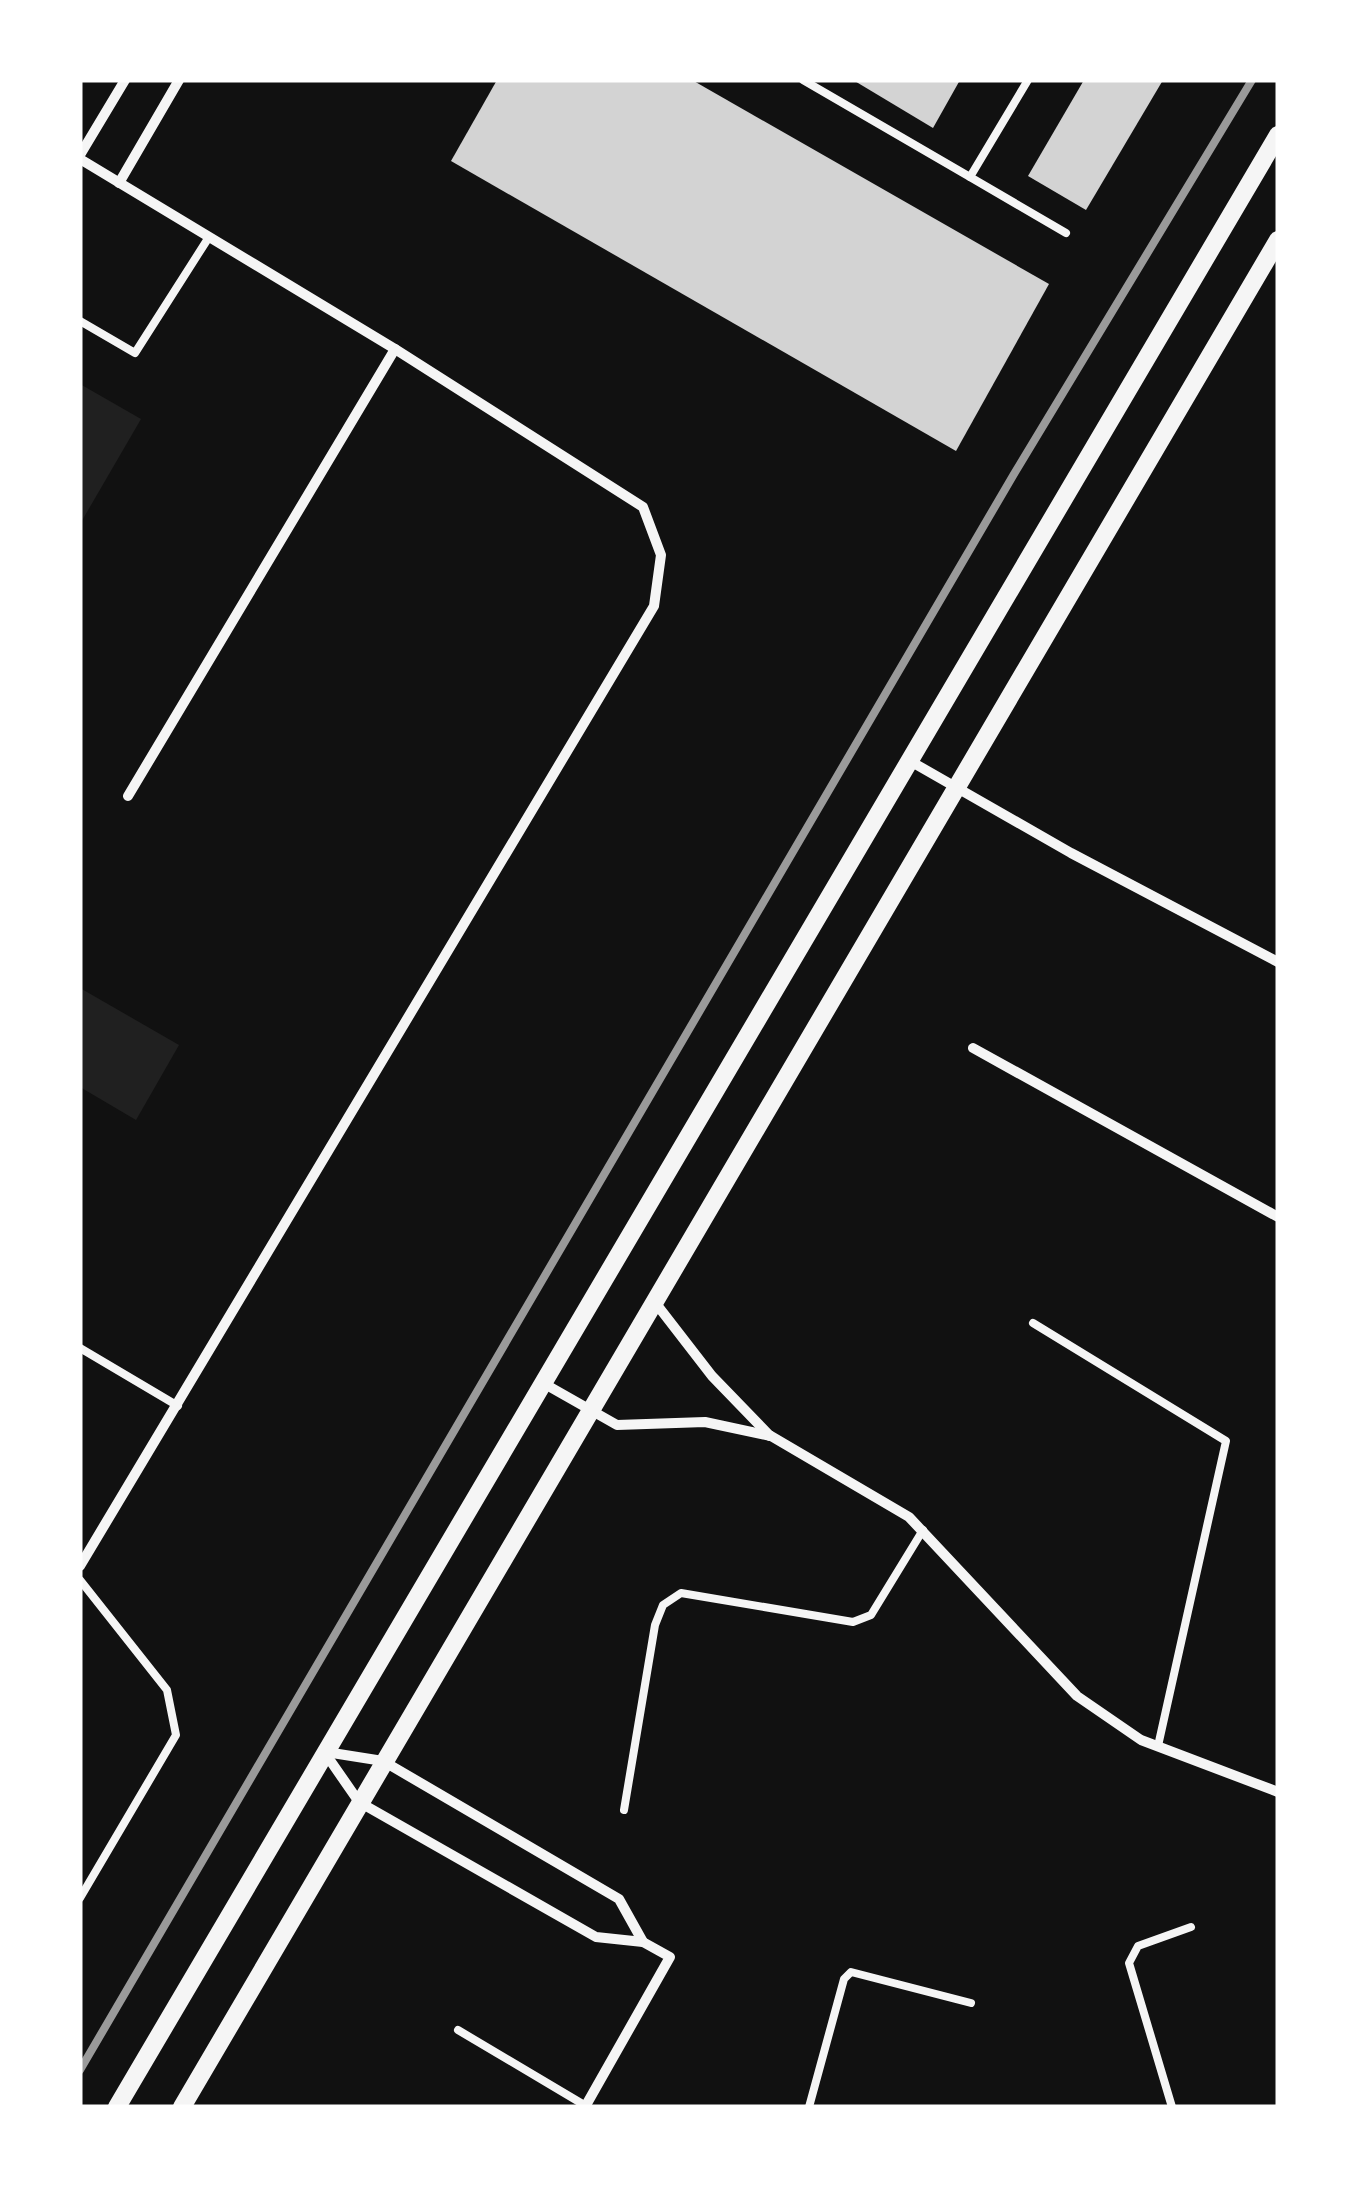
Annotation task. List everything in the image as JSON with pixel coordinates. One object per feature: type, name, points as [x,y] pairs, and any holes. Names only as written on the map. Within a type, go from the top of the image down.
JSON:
[{"type":"street","points":[[80,1566],[654,606],[661,555],[643,507],[395,349],[80,157],[125,80]]},
{"type":"street","points":[[120,183],[179,80]]},
{"type":"street","points":[[117,2107],[1278,136]]},
{"type":"street","points":[[182,2107],[1278,240]]},
{"type":"street","points":[[128,796],[395,349]]},
{"type":"street","points":[[910,761],[1278,962]]},
{"type":"street","points":[[973,1048],[1278,1217]]},
{"type":"street","points":[[654,1300],[712,1376],[771,1436],[909,1517],[1077,1696],[1141,1740],[1278,1792]]},
{"type":"street","points":[[543,1383],[617,1425],[705,1422],[771,1436]]},
{"type":"street","points":[[325,1752],[383,1761],[620,1899],[642,1942]]},
{"type":"street","points":[[325,1752],[359,1802],[596,1938],[642,1942],[670,1957],[585,2106]]},
{"type":"lane","points":[[803,80],[1066,233]]},
{"type":"lane","points":[[970,177],[1028,80]]},
{"type":"lane","points":[[80,321],[135,353],[209,237]]},
{"type":"lane","points":[[1033,1323],[1226,1441],[1158,1746]]},
{"type":"lane","points":[[80,1348],[178,1406]]},
{"type":"lane","points":[[624,1810],[655,1625],[664,1605],[681,1593],[853,1622],[872,1615],[923,1530]]},
{"type":"lane","points":[[80,1580],[168,1690],[176,1736],[80,1898]]},
{"type":"lane","points":[[1172,2107],[1129,1963],[1138,1946],[1191,1927]]},
{"type":"lane","points":[[808,2107],[844,1979],[852,1972],[971,2003]]},
{"type":"lane","points":[[458,2030],[585,2106]]},
{"type":"shaded area","points":[[80,384],[141,419],[80,524]]},
{"type":"shaded area","points":[[80,988],[179,1045],[136,1120],[80,1087]]},
{"type":"building","points":[[497,80],[692,80],[1049,284],[956,451],[451,161]]},
{"type":"building","points":[[853,80],[960,80],[933,128]]},
{"type":"building","points":[[1084,80],[1163,80],[1086,210],[1028,176]]},
{"type":"railway","points":[[80,2070],[1014,474],[1252,80]]}]
